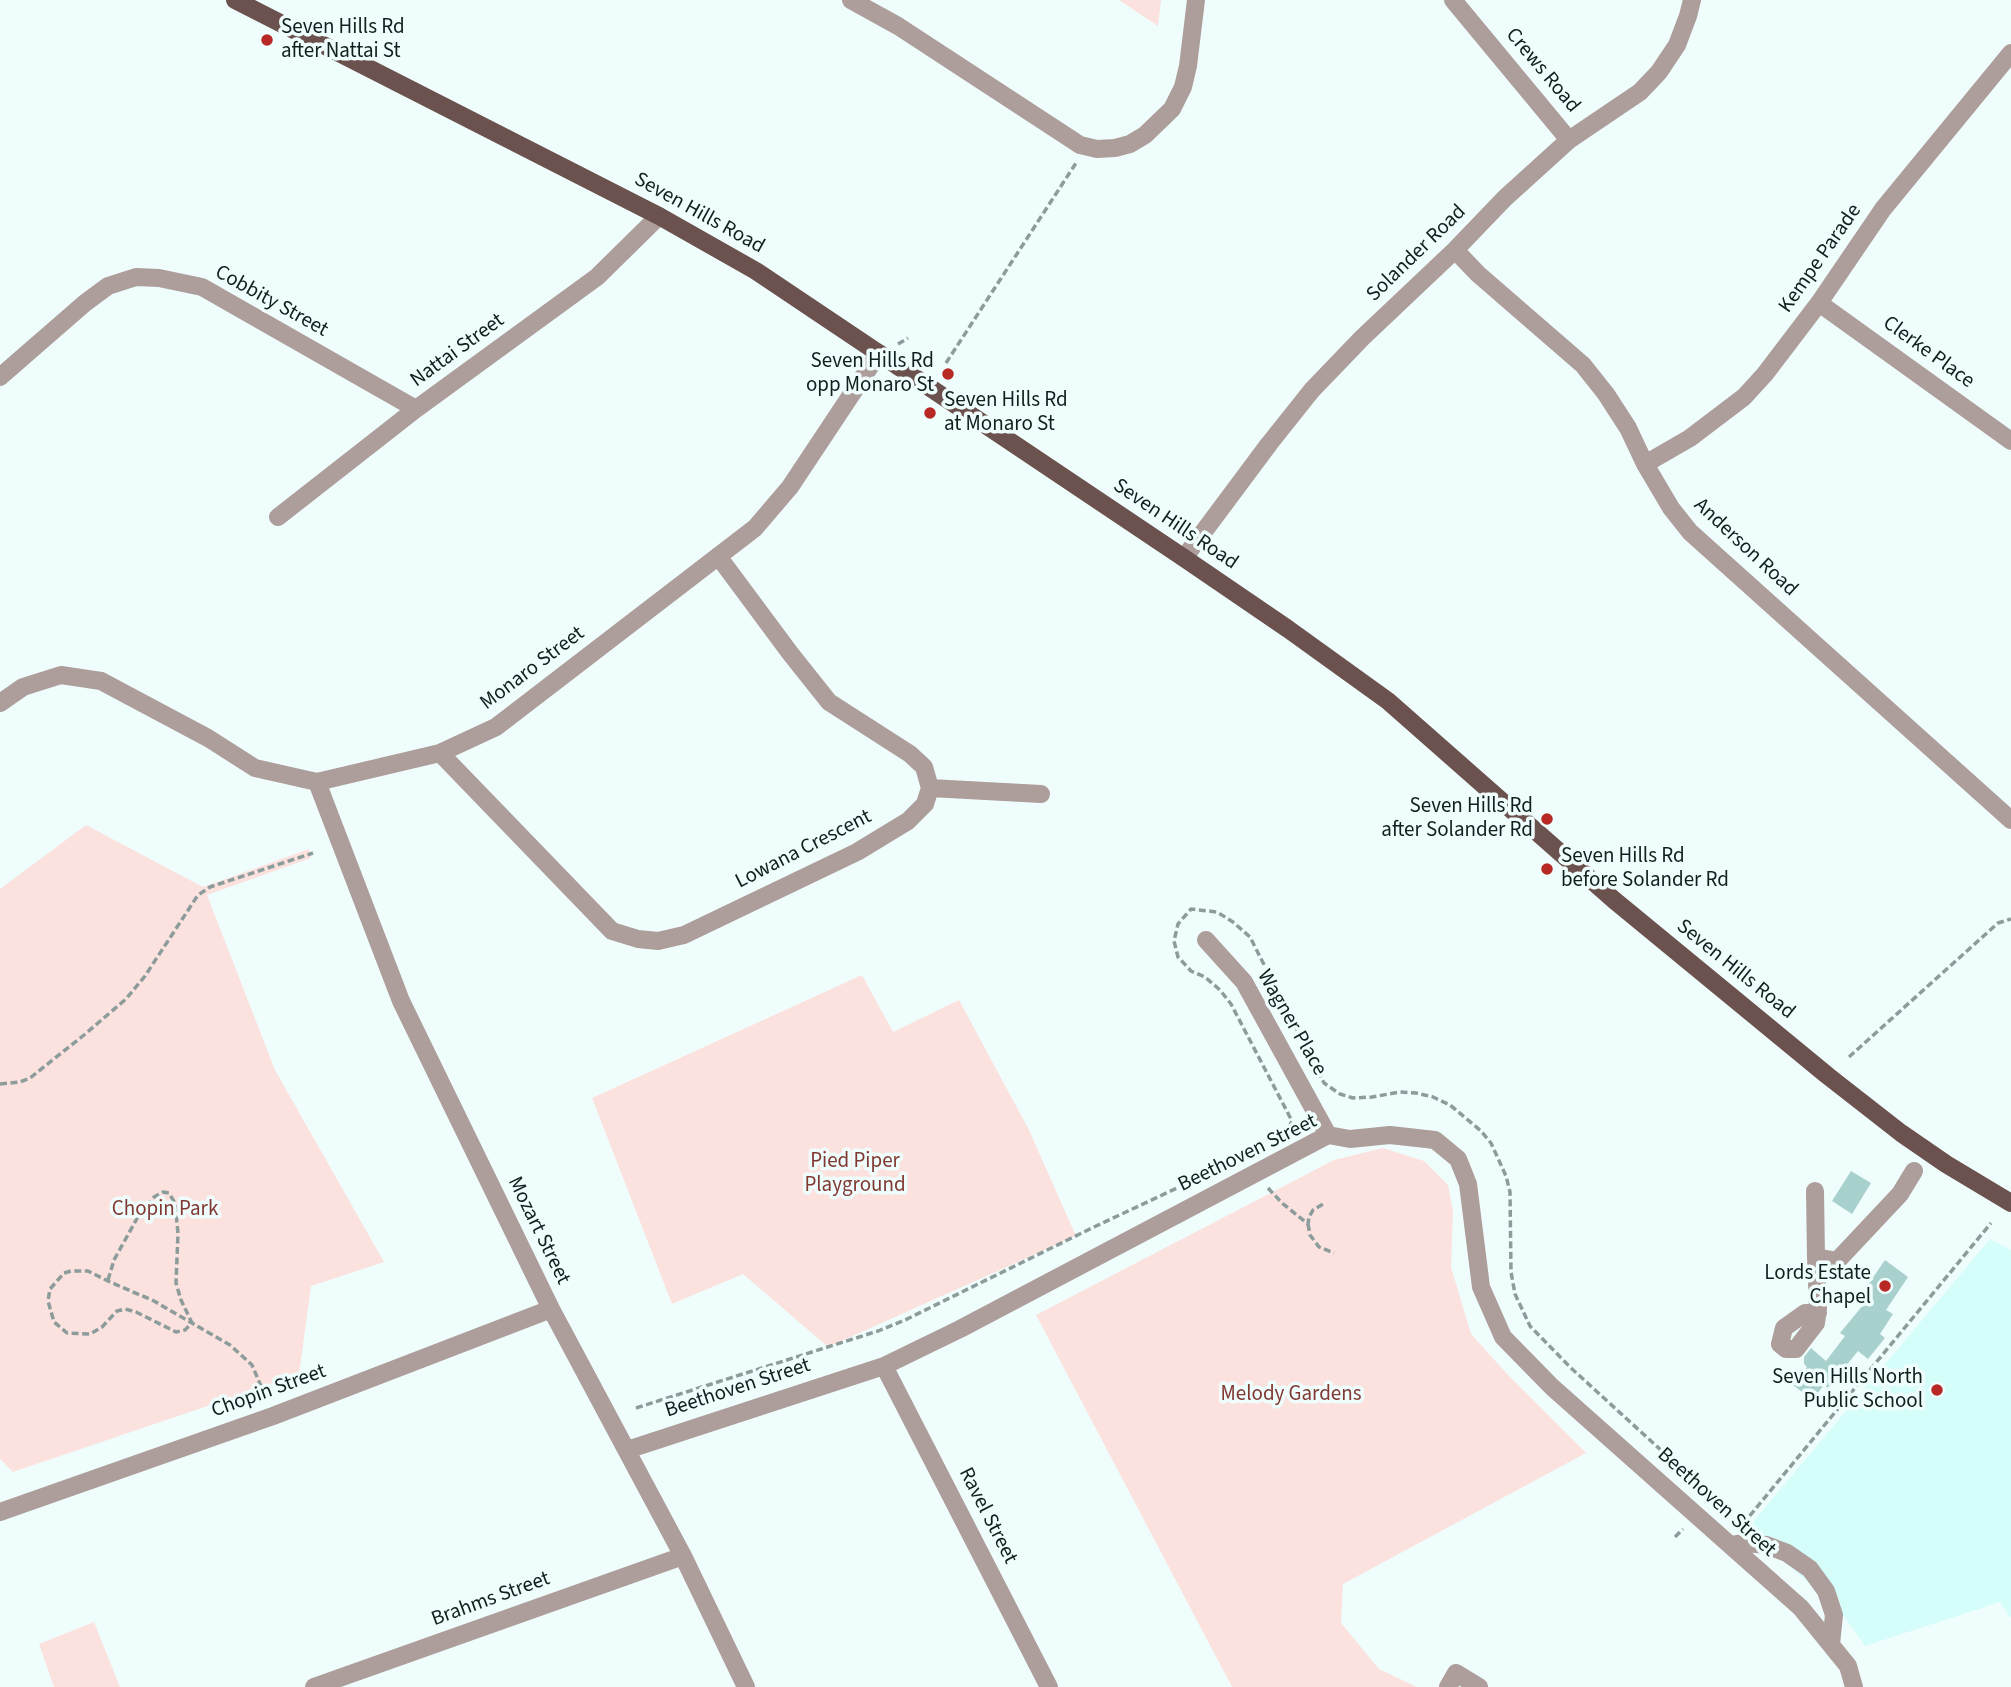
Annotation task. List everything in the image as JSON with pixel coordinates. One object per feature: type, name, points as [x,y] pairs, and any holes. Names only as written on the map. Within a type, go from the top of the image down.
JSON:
[{"type":"main road","name":"Seven Hills Road","points":[[235,0],[659,216],[757,271],[1184,558],[1388,701],[1615,900],[1828,1076],[1935,1156],[2011,1203]]},
{"type":"street","points":[[850,0],[898,26],[1080,145],[1092,148],[1115,148],[1130,144],[1145,135],[1172,109],[1183,87],[1188,66],[1196,0]]},
{"type":"street","name":"Crews Road","points":[[1453,0],[1569,139]]},
{"type":"street","name":"Solander Road","points":[[1184,558],[1312,390],[1362,338],[1569,139],[1640,92],[1659,72],[1677,45],[1692,0]]},
{"type":"street","name":"Kempe Parade","points":[[1645,464],[1690,438],[1744,397],[1765,374],[1819,303],[1883,209],[2011,53]]},
{"type":"street","name":"Nattai Street","points":[[278,517],[416,409],[597,277],[659,216]]},
{"type":"street","name":"Anderson Road","points":[[1455,250],[1478,274],[1583,365],[1628,428],[1671,508],[1698,539],[2011,820]]},
{"type":"street","name":"Cobbity Street","points":[[0,377],[108,286],[136,277],[159,278],[202,287],[416,409]]},
{"type":"street","name":"Clerke Place","points":[[1819,303],[2011,441]]},
{"type":"street","name":"Monaro Street","points":[[0,703],[23,687],[61,675],[101,681],[208,738],[255,768],[317,782],[440,753],[496,727],[755,528],[790,487],[879,353]]},
{"type":"street","points":[[718,556],[829,702],[910,754],[924,767],[930,788],[1041,794]]},
{"type":"street","name":"Lowana Crescent","points":[[440,753],[612,932],[658,941],[684,935],[857,852],[908,821],[925,804],[930,788]]},
{"type":"street","name":"Mozart Street","points":[[317,782],[401,1001],[551,1309],[683,1556],[746,1687]]},
{"type":"street","name":"Wagner Place","points":[[1206,940],[1244,982],[1328,1135]]},
{"type":"street","name":"Beethoven Street","points":[[627,1450],[884,1366],[972,1323],[1328,1135],[1350,1139],[1390,1135],[1435,1140],[1458,1159],[1468,1184],[1481,1287],[1503,1337],[1552,1387],[1801,1608],[1848,1666],[1854,1687]]},
{"type":"street","points":[[1816,1257],[1837,1261],[1900,1194],[1914,1171]]},
{"type":"street","points":[[1815,1191],[1818,1312]]},
{"type":"street","name":"Chopin Street","points":[[0,1512],[273,1416],[551,1309]]},
{"type":"street","name":"Ravel Street","points":[[884,1366],[1049,1687]]},
{"type":"street","points":[[1729,1544],[1766,1545],[1787,1553],[1810,1569],[1826,1591],[1834,1615],[1830,1644]]},
{"type":"street","name":"Brahms Street","points":[[314,1687],[683,1556]]},
{"type":"street","points":[[1448,1687],[1456,1673],[1479,1687]]},
{"type":"path","points":[[947,363],[1092,148]]},
{"type":"path","points":[[0,1084],[30,1078],[126,999],[145,976],[198,895],[210,887],[313,853]]},
{"type":"path","points":[[1849,1057],[1998,923],[2011,919]]},
{"type":"path","points":[[1258,1172],[1274,1195],[1308,1224]]},
{"type":"path","points":[[108,1280],[114,1259],[140,1213],[154,1197],[163,1192],[169,1194],[175,1203],[177,1283],[181,1300],[192,1323]]},
{"type":"path","points":[[1325,1203],[1319,1205],[1308,1217],[1310,1236],[1319,1247],[1334,1253]]},
{"type":"path","points":[[1729,1544],[1991,1223]]},
{"type":"path","points":[[192,1323],[185,1330],[176,1332],[125,1309],[117,1311],[102,1327],[90,1334],[66,1333],[54,1322],[48,1295],[54,1283],[64,1273],[88,1271],[154,1301],[192,1323],[230,1345],[252,1364],[263,1387]]},
{"type":"path","points":[[1713,1496],[1743,1525]]},
{"type":"shaded area","name":"Seven Hills North Public School","points":[[1990,1239],[2011,1250],[2011,1618],[2000,1602],[1865,1646],[1839,1609],[1747,1529]]},
{"type":"green space","points":[[1119,0],[1161,0],[1158,26]]},
{"type":"green space","name":"Chopin Park","points":[[86,825],[203,887],[309,849],[311,858],[207,895],[275,1070],[384,1262],[311,1286],[299,1375],[13,1472],[0,1459],[0,889]]},
{"type":"green space","name":"Pied Piper Playground","points":[[862,975],[893,1032],[959,1000],[1029,1130],[1076,1236],[828,1347],[743,1274],[672,1304],[592,1098]]},
{"type":"green space","name":"Melody Gardens","points":[[1383,1148],[1424,1161],[1448,1185],[1453,1212],[1451,1267],[1471,1334],[1586,1453],[1343,1584],[1341,1623],[1379,1669],[1417,1687],[1232,1687],[1036,1315],[1334,1160]]},
{"type":"green space","points":[[94,1622],[120,1687],[54,1687],[39,1644]]},
{"type":"building","points":[[1851,1171],[1871,1183],[1852,1214],[1832,1201]]},
{"type":"building","points":[[1885,1260],[1908,1277],[1886,1310],[1893,1314],[1880,1334],[1885,1338],[1868,1359],[1858,1351],[1828,1388],[1824,1385],[1812,1400],[1793,1385],[1807,1367],[1804,1357],[1811,1348],[1826,1361],[1845,1336],[1840,1333],[1868,1299],[1861,1295]]},
{"type":"place","name":"Seven Hills Rd after Nattai St","points":[[267,40]]},
{"type":"place","name":"Seven Hills Rd opp Monaro St","points":[[948,374]]},
{"type":"place","name":"Seven Hills Rd at Monaro St","points":[[930,413]]},
{"type":"place","name":"Seven Hills Rd after Solander Rd","points":[[1547,819]]},
{"type":"place","name":"Seven Hills Rd before Solander Rd","points":[[1547,869]]},
{"type":"place","name":"Lords Estate Chapel","points":[[1885,1286]]},
{"type":"place","name":"Seven Hills North Public School","points":[[1937,1390]]}]
